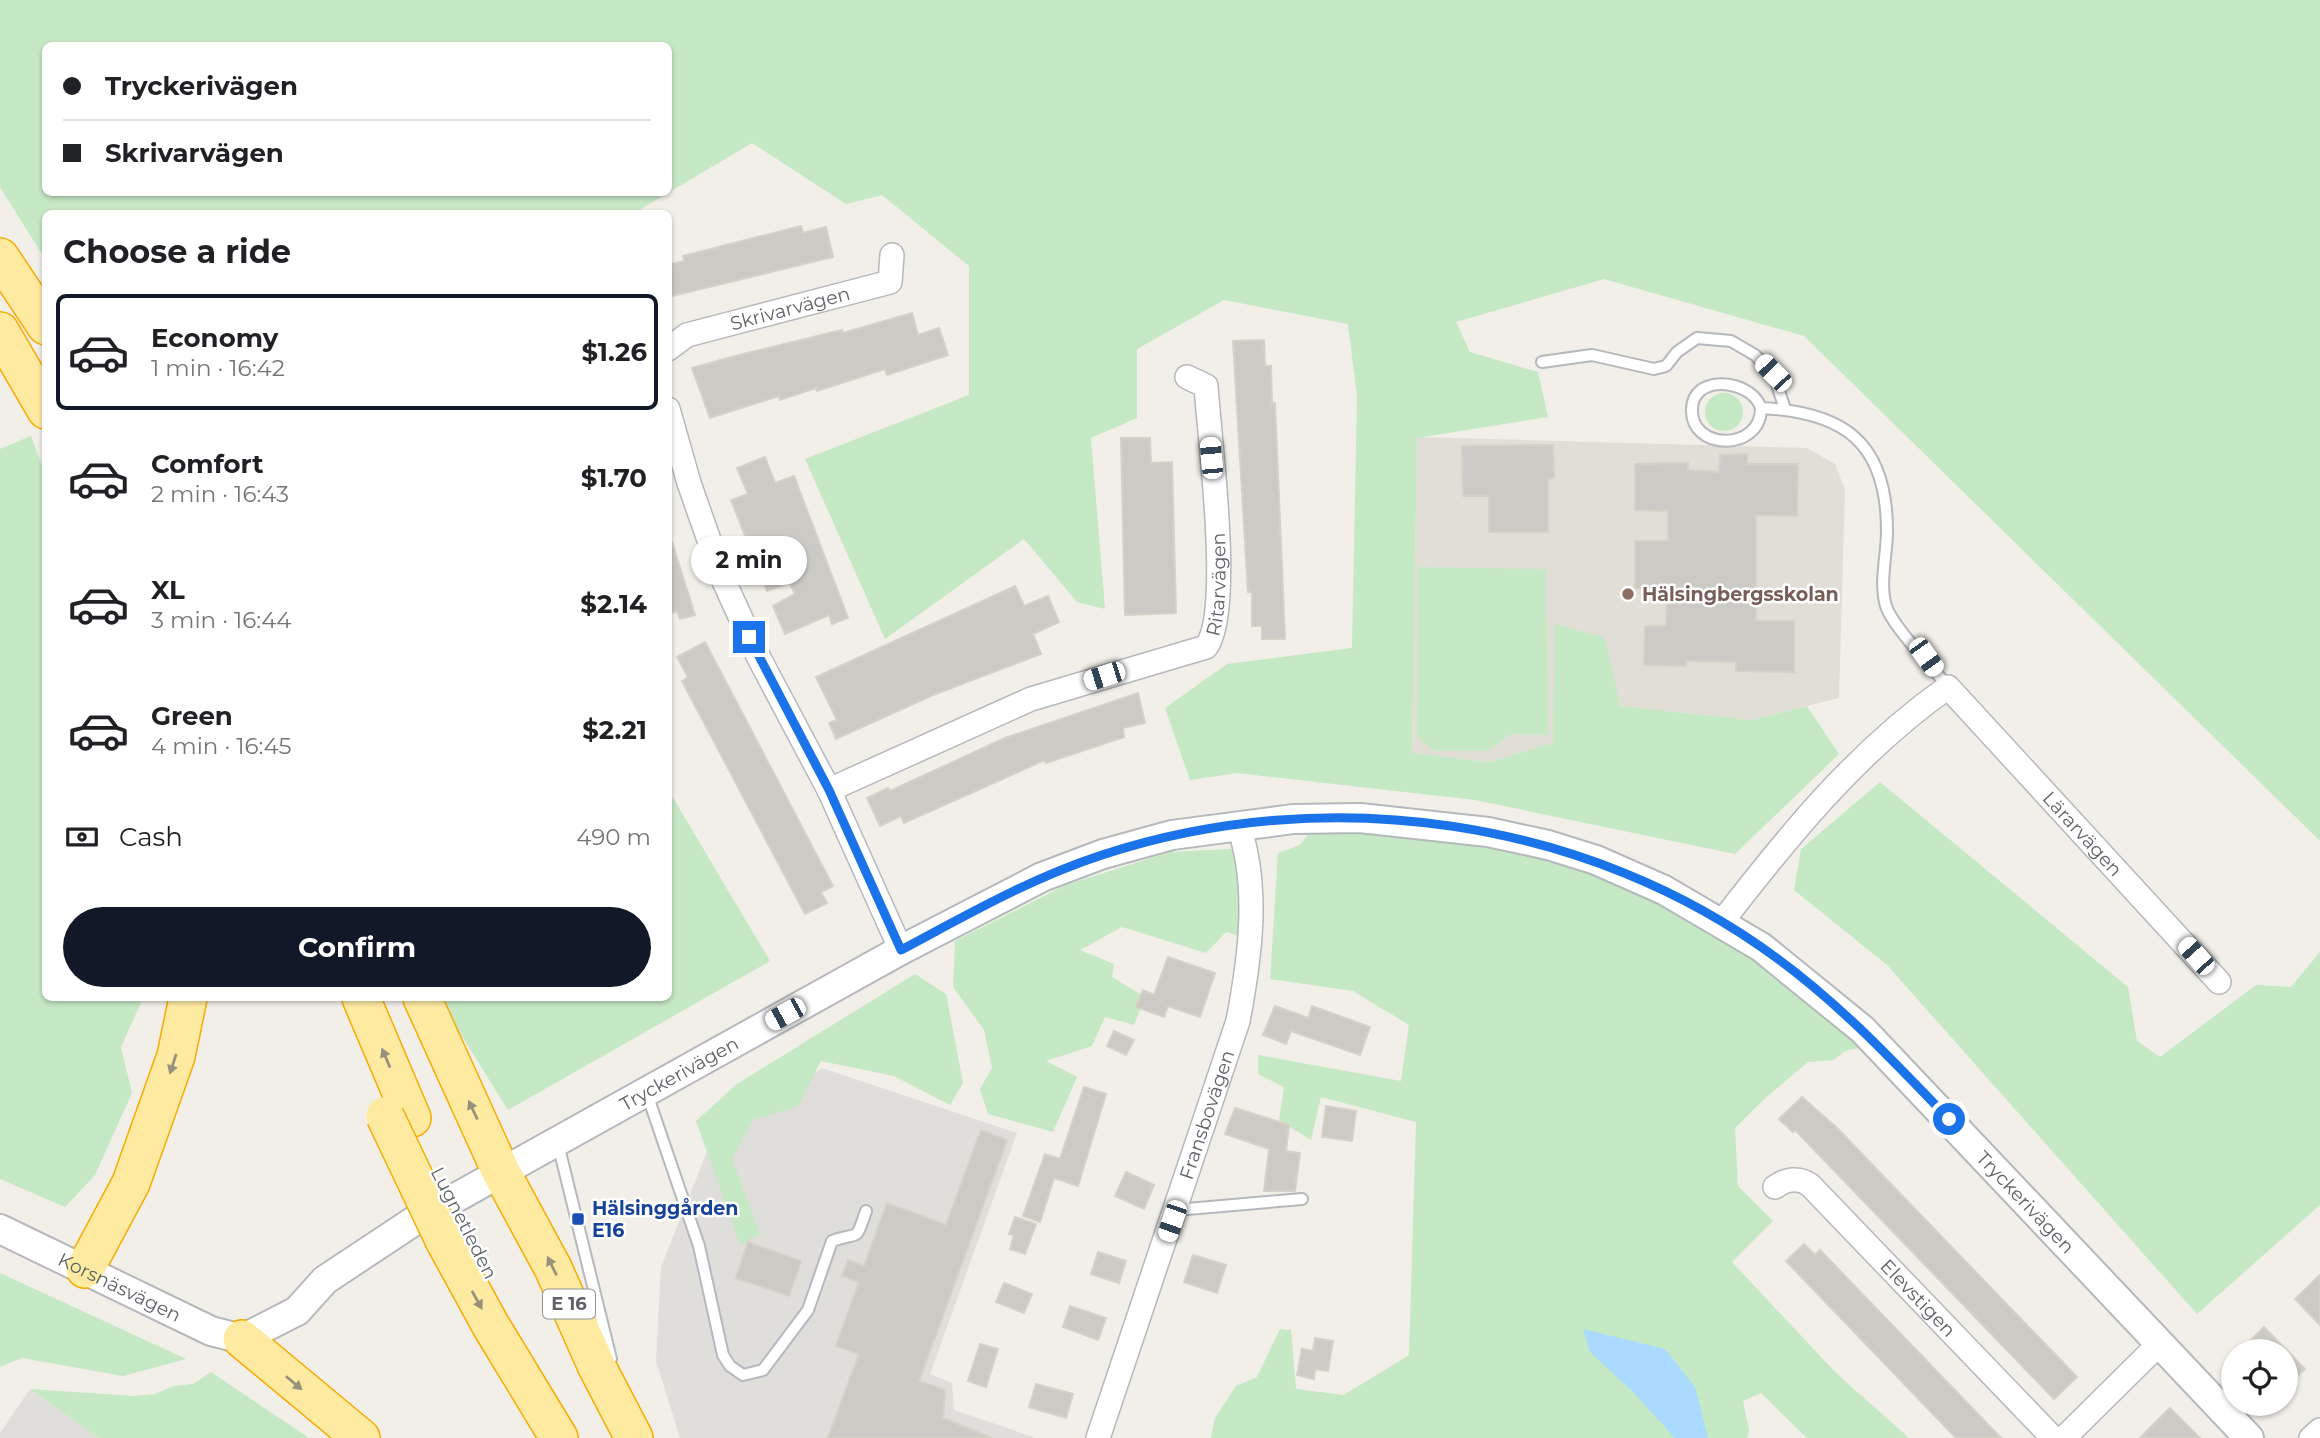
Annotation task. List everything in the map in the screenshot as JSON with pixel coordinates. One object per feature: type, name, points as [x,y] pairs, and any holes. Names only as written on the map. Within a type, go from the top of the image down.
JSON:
[{"type":"highway","points":[[0,255],[42,302]]},
{"type":"highway","points":[[0,255],[42,320]]},
{"type":"highway","points":[[0,301],[42,365]]},
{"type":"highway","points":[[0,331],[42,403]]},
{"type":"highway","points":[[85,1269],[131,1183],[177,1056],[187,1001]]},
{"type":"highway","name":"Lugnetleden","points":[[336,1001],[398,1117],[458,1240],[491,1326],[559,1438]]},
{"type":"highway","name":"Lugnetleden","points":[[362,1001],[398,1117]]},
{"type":"highway","name":"E 16","points":[[423,1001],[502,1172],[553,1268],[596,1365],[630,1430]]},
{"type":"highway","name":"Lugnetleden","points":[[458,1240],[587,1438]]},
{"type":"highway","points":[[242,1339],[360,1438]]},
{"type":"street","name":"Skrivarvägen","points":[[672,346],[687,335],[890,282],[892,255]]},
{"type":"street","name":"Ritarvägen","points":[[829,790],[1031,699],[1206,647],[1216,619],[1216,530],[1206,386],[1187,377]]},
{"type":"street","points":[[672,423],[689,483],[722,577],[759,658],[829,790],[901,950]]},
{"type":"street","points":[[1721,923],[1815,804],[1909,715],[1948,687]]},
{"type":"street","name":"Lärarvägen","points":[[1948,687],[2219,982]]},
{"type":"street","name":"Tryckerivägen","points":[[242,1339],[297,1311],[325,1280],[374,1245],[901,950],[1042,877],[1090,859],[1172,835],[1238,824],[1360,818],[1488,832],[1596,860],[1643,879],[1721,923],[1786,965],[1863,1030],[2249,1438]]},
{"type":"street","name":"Fransbovägen","points":[[1098,1438],[1223,1075],[1238,1021],[1248,971],[1250,912],[1246,847],[1238,824]]},
{"type":"street","name":"Elevstigen","points":[[1775,1187],[1783,1181],[1802,1180],[1810,1185],[2053,1438]]},
{"type":"street","name":"Korsnäsvägen","points":[[0,1229],[211,1331],[242,1339]]},
{"type":"street","points":[[2064,1438],[2160,1343]]},
{"type":"street","points":[[2311,1438],[2320,1430]]},
{"type":"lane","points":[[1542,362],[1592,355],[1654,369],[1666,366],[1676,352],[1697,338],[1731,341],[1755,355],[1773,373],[1785,409]]},
{"type":"lane","points":[[1714,386],[1740,387],[1751,392],[1761,408],[1756,428],[1750,435],[1738,439],[1712,439],[1700,433],[1692,414],[1695,397],[1700,391],[1714,386]]},
{"type":"lane","name":"Lärarvägen","points":[[1761,408],[1785,409],[1840,424],[1856,436],[1874,460],[1883,484],[1887,529],[1885,604],[1891,618],[1948,687]]},
{"type":"lane","points":[[646,1091],[699,1245],[723,1356],[730,1366],[743,1375],[763,1370],[793,1331],[808,1311],[832,1241],[853,1238],[858,1234],[866,1211]]},
{"type":"lane","points":[[558,1141],[630,1430]]},
{"type":"lane","points":[[1176,1210],[1302,1199]]},
{"type":"shaded area","name":"Hälsingbergsskolan","points":[[1417,437],[1807,448],[1835,464],[1845,490],[1839,698],[1750,720],[1555,699],[1553,743],[1489,762],[1412,753]]},
{"type":"shaded area","points":[[822,1068],[1017,1133],[930,1374],[952,1383],[954,1410],[1036,1438],[680,1438],[656,1361],[661,1267],[710,1144]]},
{"type":"shaded area","points":[[30,1389],[99,1438],[0,1438],[0,1433]]},
{"type":"green space","points":[[0,0],[2320,0],[2320,841],[1804,336],[1604,279],[1456,322],[1470,352],[1538,372],[1548,417],[1417,438],[1412,753],[1489,762],[1553,743],[1555,624],[1605,638],[1620,706],[1750,720],[1807,706],[1839,754],[1735,854],[1475,800],[1237,773],[1190,780],[1165,708],[1227,664],[1352,648],[1357,397],[1348,324],[1224,300],[1137,349],[1137,418],[1091,438],[1105,609],[1077,602],[1024,539],[885,639],[805,459],[969,395],[969,266],[882,195],[846,204],[752,143],[672,190],[672,42],[42,42],[42,196],[663,196],[639,210],[42,210],[42,254],[0,187]]},
{"type":"green space","points":[[1724,393],[1738,398],[1743,412],[1738,426],[1724,431],[1710,426],[1705,412],[1710,398]]},
{"type":"green space","points":[[31,436],[42,466],[42,1001],[142,1001],[121,1047],[132,1093],[95,1175],[65,1207],[0,1179],[0,449]]},
{"type":"green space","points":[[1418,567],[1546,569],[1548,735],[1511,734],[1488,751],[1434,751],[1417,736]]},
{"type":"green space","points":[[1880,782],[2128,987],[2137,1041],[2160,1057],[2256,985],[2291,987],[2320,952],[2320,1205],[2197,1314],[1887,965],[1794,890],[1801,849]]},
{"type":"green space","points":[[672,796],[770,961],[508,1110],[458,1030],[445,1001],[672,1001]]},
{"type":"green space","points":[[1375,822],[1570,860],[1711,924],[1869,1046],[1845,1051],[1834,1060],[1808,1062],[1735,1128],[1738,1186],[1773,1221],[1732,1262],[1837,1374],[1909,1438],[1807,1438],[1761,1393],[1743,1401],[1749,1430],[1747,1438],[1211,1438],[1215,1418],[1236,1386],[1257,1377],[1280,1329],[1291,1330],[1296,1389],[1344,1395],[1409,1355],[1416,1122],[1321,1097],[1311,1140],[1279,1120],[1284,1087],[1258,1074],[1258,1055],[1401,1081],[1409,1025],[1353,991],[1270,979],[1278,853],[1300,845],[1310,832]]},
{"type":"green space","points":[[1232,849],[1244,878],[1246,938],[1226,932],[1206,953],[1122,927],[1080,950],[1114,964],[1112,977],[1145,997],[1134,1025],[1105,1017],[1092,1046],[1046,1061],[1077,1077],[1053,1132],[988,1114],[980,1089],[992,1068],[984,1030],[953,987],[955,941],[1066,885],[1170,852]]},
{"type":"green space","points":[[915,974],[946,994],[963,1083],[950,1105],[894,1076],[821,1061],[798,1106],[753,1120],[732,1159],[760,1234],[740,1245],[696,1121],[737,1084]]},
{"type":"green space","points":[[0,1273],[186,1359],[123,1376],[22,1358],[0,1367]]},
{"type":"green space","points":[[211,1372],[309,1438],[99,1438],[30,1389],[133,1396],[155,1394],[173,1386],[193,1384]]},
{"type":"water","points":[[1583,1329],[1665,1349],[1695,1387],[1708,1438],[1675,1438],[1632,1391],[1590,1352]]},
{"type":"building","points":[[801,226],[803,233],[826,227],[833,257],[672,296],[672,264],[684,261],[683,256]]},
{"type":"building","points":[[912,313],[918,335],[939,328],[948,355],[887,375],[885,369],[817,391],[816,388],[780,400],[779,396],[710,418],[692,368],[842,330],[843,333]]},
{"type":"building","points":[[1264,340],[1265,366],[1271,366],[1272,403],[1275,403],[1285,639],[1262,639],[1262,626],[1252,626],[1252,592],[1248,592],[1233,341]]},
{"type":"building","points":[[1121,438],[1150,438],[1151,463],[1172,462],[1176,613],[1125,615]]},
{"type":"building","points":[[1553,445],[1554,478],[1548,479],[1548,532],[1489,532],[1489,496],[1463,496],[1462,446]]},
{"type":"building","points":[[1747,454],[1747,464],[1798,464],[1797,516],[1756,515],[1756,621],[1794,621],[1794,672],[1736,671],[1736,662],[1686,661],[1686,666],[1644,665],[1645,626],[1666,626],[1667,589],[1635,588],[1635,541],[1668,541],[1668,511],[1635,510],[1635,464],[1688,463],[1688,470],[1719,472],[1720,455]]},
{"type":"building","points":[[765,457],[775,483],[794,476],[848,618],[832,624],[829,615],[785,634],[773,606],[795,594],[790,583],[767,591],[731,500],[748,494],[737,468]]},
{"type":"building","points":[[672,542],[695,615],[680,619],[677,611],[672,613]]},
{"type":"building","points":[[1015,586],[1024,606],[1048,596],[1059,622],[1033,634],[1041,654],[933,695],[836,739],[829,723],[837,720],[816,677]]},
{"type":"building","points":[[705,642],[833,886],[821,892],[827,903],[805,914],[682,681],[688,677],[677,657]]},
{"type":"building","points":[[1138,693],[1145,723],[1123,728],[1124,737],[1046,763],[1045,760],[904,823],[901,816],[880,826],[867,798],[888,788],[890,791],[1005,738]]},
{"type":"building","points":[[1168,957],[1215,973],[1200,1017],[1168,1006],[1164,1017],[1136,1007],[1143,990],[1154,995]]},
{"type":"building","points":[[1275,1006],[1308,1018],[1312,1006],[1370,1027],[1360,1055],[1291,1031],[1286,1044],[1263,1035]]},
{"type":"building","points":[[1114,1031],[1134,1040],[1126,1055],[1107,1046]]},
{"type":"building","points":[[1084,1087],[1106,1094],[1078,1186],[1054,1178],[1040,1222],[1023,1216],[1045,1154],[1060,1159]]},
{"type":"building","points":[[1802,1097],[1837,1128],[2077,1377],[2054,1399],[1795,1130],[1793,1132],[1779,1119]]},
{"type":"building","points":[[1326,1106],[1356,1111],[1352,1141],[1322,1137]]},
{"type":"building","points":[[1235,1108],[1289,1125],[1286,1151],[1300,1153],[1295,1191],[1264,1191],[1269,1149],[1225,1134]]},
{"type":"building","points":[[981,1130],[1007,1140],[919,1381],[945,1390],[943,1418],[992,1438],[828,1438],[859,1354],[836,1346],[859,1282],[842,1276],[848,1260],[864,1266],[887,1203],[946,1225]]},
{"type":"building","points":[[1126,1172],[1154,1185],[1144,1209],[1115,1196]]},
{"type":"building","points":[[1015,1217],[1036,1224],[1025,1254],[1010,1249],[1014,1235],[1009,1234]]},
{"type":"building","points":[[748,1242],[801,1261],[789,1296],[736,1278]]},
{"type":"building","points":[[1804,1244],[1815,1255],[1820,1250],[2001,1438],[1956,1438],[1786,1261]]},
{"type":"building","points":[[1098,1252],[1126,1261],[1119,1283],[1091,1274]]},
{"type":"building","points":[[1193,1255],[1226,1265],[1217,1293],[1184,1282]]},
{"type":"building","points":[[2320,1275],[2320,1325],[2295,1299]]},
{"type":"building","points":[[1004,1283],[1032,1294],[1024,1313],[996,1302]]},
{"type":"building","points":[[1070,1306],[1106,1318],[1098,1340],[1063,1327]]},
{"type":"building","points":[[2264,1327],[2276,1339],[2252,1339]]},
{"type":"building","points":[[1315,1338],[1333,1341],[1328,1371],[1315,1369],[1314,1379],[1297,1375],[1302,1349],[1313,1351]]},
{"type":"building","points":[[980,1344],[998,1349],[986,1387],[968,1381]]},
{"type":"building","points":[[2298,1362],[2305,1369],[2298,1376]]},
{"type":"building","points":[[1036,1384],[1073,1394],[1066,1418],[1029,1407]]},
{"type":"building","points":[[2170,1408],[2200,1438],[2140,1438]]},
{"type":"place","name":"Hälsingbergsskolan","points":[[1628,594]]},
{"type":"place","name":"Hälsinggården E16","points":[[578,1219]]},
{"type":"route","points":[[749,637],[829,790],[901,950],[1042,877],[1103,854],[1172,835],[1238,824],[1293,819],[1360,818],[1427,823],[1488,832],[1548,845],[1643,879],[1761,947],[1839,1008],[1949,1119]]}]
